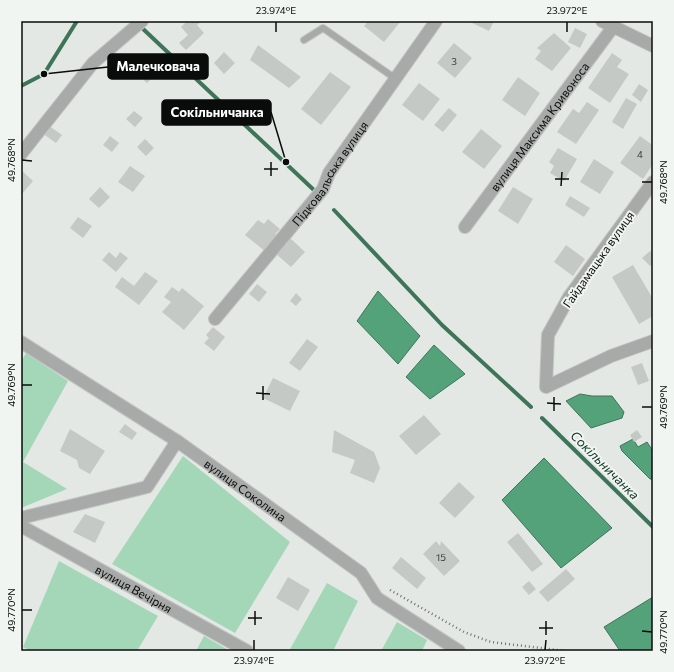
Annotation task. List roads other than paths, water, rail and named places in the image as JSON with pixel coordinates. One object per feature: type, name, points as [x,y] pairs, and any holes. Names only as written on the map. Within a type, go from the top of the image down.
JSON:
[{"type":"street","points":[[21,154],[92,63],[142,21]]},
{"type":"street","name":"Підковальська вулиця","points":[[216,319],[323,189],[329,173],[436,21]]},
{"type":"street","points":[[602,21],[653,46]]},
{"type":"street","name":"вулиця Максима Кривоноса","points":[[465,226],[613,27]]},
{"type":"street","name":"Гайдамацька вулиця","points":[[653,182],[569,297],[548,336],[546,387],[612,356],[653,341]]},
{"type":"street","name":"вулиця Соколина","points":[[21,342],[177,441],[361,573],[377,598],[459,651]]},
{"type":"street","points":[[21,518],[147,487],[177,441]]},
{"type":"street","name":"вулиця Вечірня","points":[[21,526],[247,651]]},
{"type":"lane","points":[[304,40],[323,28],[396,79]]},
{"type":"waterway","points":[[21,86],[44,74],[77,21]]},
{"type":"waterway","name":"Сокільничанка","points":[[141,27],[316,192]]},
{"type":"waterway","name":"Сокільничанка","points":[[334,210],[442,325],[531,407]]},
{"type":"waterway","name":"Сокільничанка","points":[[542,418],[653,527]]},
{"type":"place","name":"Малечковача","points":[[44,74]]},
{"type":"place","name":"Сокільничанка","points":[[286,162]]}]
